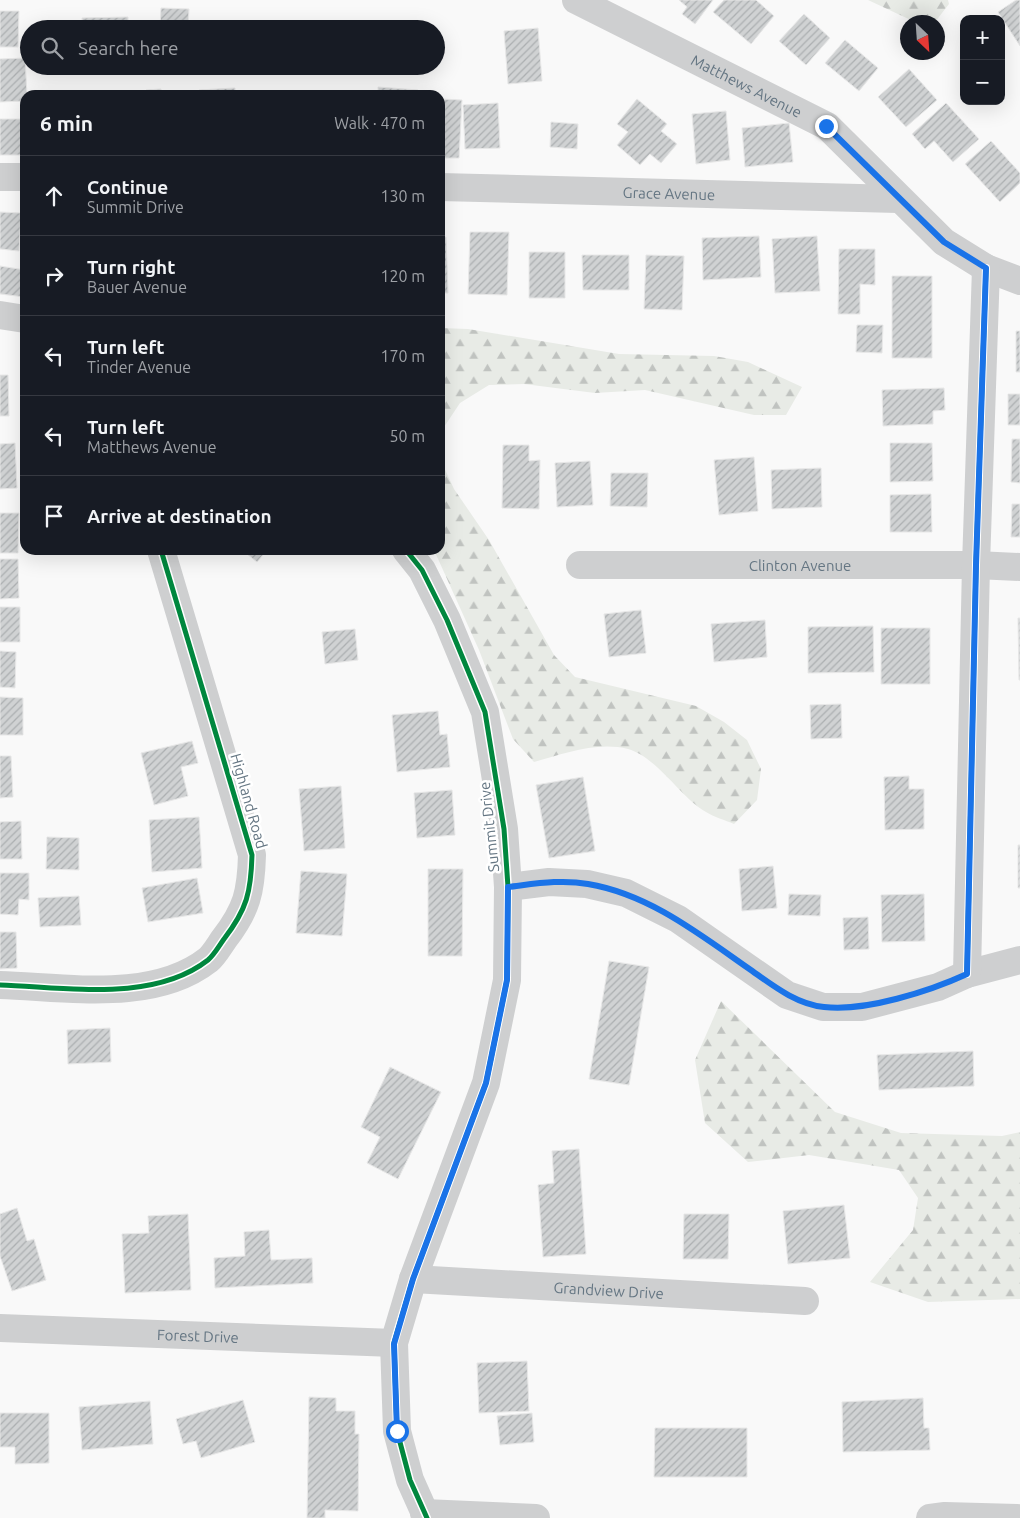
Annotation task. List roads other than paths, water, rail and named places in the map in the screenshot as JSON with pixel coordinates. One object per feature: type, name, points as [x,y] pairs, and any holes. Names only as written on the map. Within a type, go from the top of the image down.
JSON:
[{"type":"street","name":"Matthews Avenue","points":[[576,0],[826,126],[898,199],[944,242],[986,268],[1020,281]]},
{"type":"street","points":[[0,177],[20,177]]},
{"type":"street","name":"Grace Avenue","points":[[445,188],[898,199]]},
{"type":"street","points":[[967,974],[976,565],[986,268]]},
{"type":"street","points":[[0,315],[20,318]]},
{"type":"street","name":"Highland Road","points":[[0,985],[129,990],[171,980],[209,960],[238,922],[252,886],[252,855],[162,555]]},
{"type":"street","name":"Summit Drive","points":[[410,555],[422,570],[447,620],[485,712],[504,829],[508,887],[507,980],[486,1083],[413,1279],[394,1344],[397,1431],[410,1480],[426,1516]]},
{"type":"street","name":"Clinton Avenue","points":[[580,565],[976,565],[1020,567]]},
{"type":"street","points":[[508,887],[549,882],[587,884],[626,894],[678,920],[787,995],[823,1007],[862,1007],[938,988],[967,974],[1020,960]]},
{"type":"street","name":"Grandview Drive","points":[[413,1279],[805,1302]]},
{"type":"street","name":"Forest Drive","points":[[0,1328],[394,1344]]},
{"type":"street","points":[[426,1516],[536,1518]]},
{"type":"street","points":[[930,1518],[945,1516],[1018,1518]]}]
